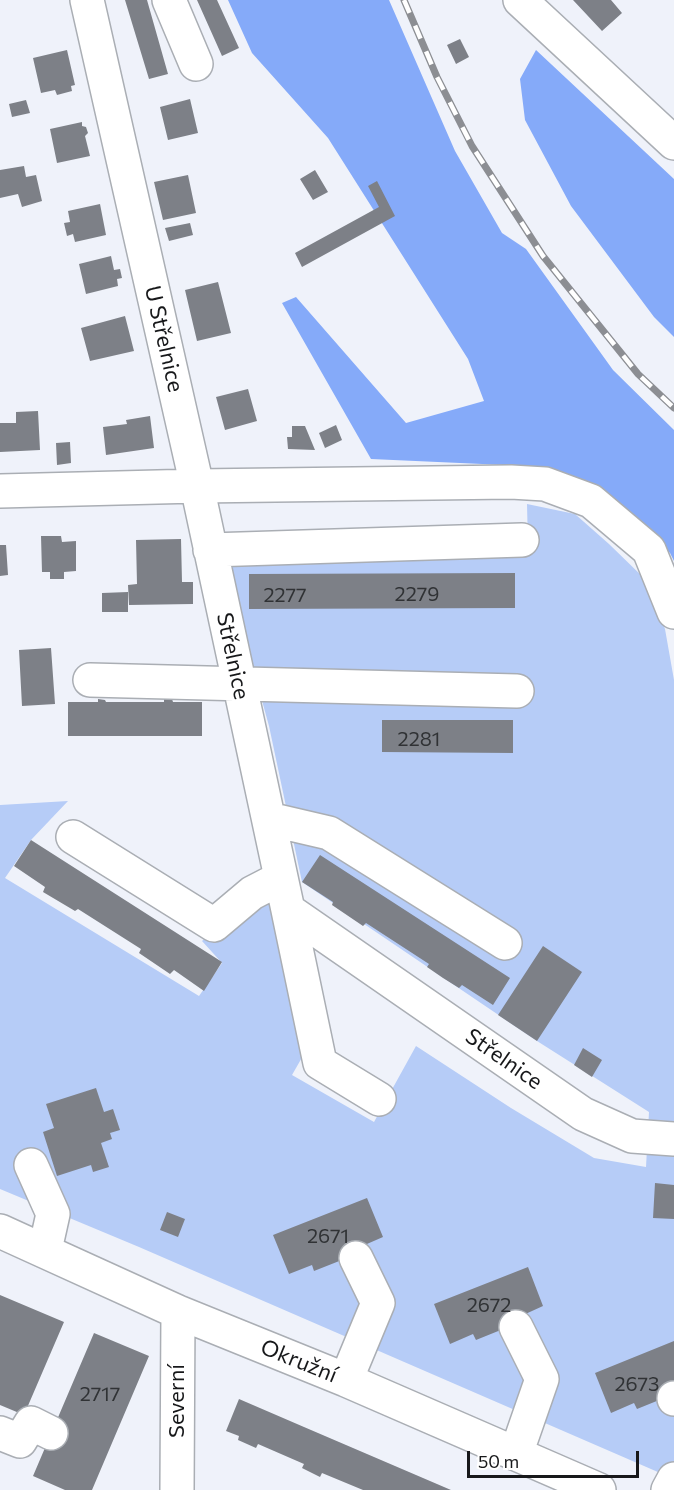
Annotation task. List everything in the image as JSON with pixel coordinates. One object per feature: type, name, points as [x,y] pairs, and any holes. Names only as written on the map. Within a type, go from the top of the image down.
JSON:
[{"type":"street","name":"U Střelnice","points":[[87,0],[197,486]]},
{"type":"street","points":[[169,0],[196,64]]},
{"type":"street","points":[[520,0],[674,143]]},
{"type":"street","points":[[0,491],[197,486],[511,482],[545,484],[591,501],[649,549],[674,612]]},
{"type":"street","name":"Střelnice","points":[[197,486],[288,910],[583,1114],[632,1136],[674,1139]]},
{"type":"street","points":[[210,550],[522,540]]},
{"type":"street","points":[[90,680],[517,691]]},
{"type":"street","points":[[269,819],[329,833],[505,943]]},
{"type":"street","points":[[73,837],[214,925],[252,893],[281,878]]},
{"type":"street","points":[[288,910],[321,1063],[379,1099]]},
{"type":"street","points":[[31,1165],[53,1214],[45,1250]]},
{"type":"street","name":"Okružní","points":[[0,1231],[178,1312],[346,1380],[599,1490]]},
{"type":"street","points":[[346,1380],[378,1303],[356,1258]]},
{"type":"street","name":"Severní","points":[[177,1490],[178,1312]]},
{"type":"street","points":[[516,1327],[542,1379],[516,1454]]},
{"type":"street","points":[[0,1433],[20,1441],[31,1423],[51,1433]]},
{"type":"street","points":[[668,1490],[674,1479]]},
{"type":"shaded area","points":[[228,0],[389,0],[455,151],[502,233],[526,249],[613,370],[674,430],[674,561],[670,553],[598,489],[549,467],[371,459],[282,303],[296,297],[406,423],[484,401],[468,359],[328,138],[252,53]]},
{"type":"shaded area","points":[[536,50],[674,179],[674,337],[654,317],[571,206],[525,120],[520,79]]},
{"type":"shaded area","points":[[527,504],[575,514],[645,579],[665,629],[674,680],[674,1479],[0,1189],[0,805],[68,801],[31,840],[5,878],[199,996],[222,963],[202,941],[234,912],[268,901],[308,1047],[292,1075],[374,1122],[416,1046],[511,1108],[594,1158],[646,1167],[649,1112],[537,1041],[302,882],[269,726],[222,555],[528,547]]},
{"type":"building","points":[[125,0],[147,0],[168,74],[149,79]]},
{"type":"building","points":[[197,0],[217,0],[239,48],[222,56]]},
{"type":"building","points":[[573,0],[611,0],[622,13],[602,31]]},
{"type":"building","points":[[460,39],[469,57],[456,64],[447,45]]},
{"type":"building","points":[[67,50],[75,85],[71,86],[72,91],[57,95],[55,90],[41,93],[33,58]]},
{"type":"building","points":[[190,99],[198,133],[168,140],[160,107]]},
{"type":"building","points":[[26,100],[30,113],[12,117],[9,104]]},
{"type":"building","points":[[82,122],[82,126],[86,127],[88,133],[85,136],[90,156],[57,163],[50,129]]},
{"type":"building","points":[[24,166],[26,177],[36,175],[42,201],[22,207],[18,194],[0,198],[0,170]]},
{"type":"building","points":[[315,170],[328,192],[313,200],[300,179]]},
{"type":"building","points":[[188,175],[196,213],[163,220],[154,182]]},
{"type":"building","points":[[377,181],[395,216],[302,267],[295,253],[379,207],[368,186]]},
{"type":"building","points":[[100,204],[106,235],[75,242],[73,234],[67,236],[64,223],[70,222],[68,211]]},
{"type":"building","points":[[190,223],[193,235],[169,241],[165,228]]},
{"type":"building","points":[[111,256],[114,270],[120,269],[122,278],[117,279],[118,286],[86,294],[79,264]]},
{"type":"building","points":[[218,282],[231,333],[197,341],[185,290]]},
{"type":"building","points":[[125,316],[134,351],[90,361],[81,328]]},
{"type":"building","points":[[248,389],[257,421],[225,430],[216,397]]},
{"type":"building","points":[[38,411],[40,450],[0,452],[0,423],[16,423],[16,412]]},
{"type":"building","points":[[150,416],[154,448],[106,455],[103,427],[127,424],[126,420]]},
{"type":"building","points":[[336,425],[342,440],[325,448],[319,433]]},
{"type":"building","points":[[292,426],[305,426],[315,450],[288,449],[287,437],[292,437]]},
{"type":"building","points":[[70,442],[71,463],[57,465],[56,443]]},
{"type":"building","points":[[41,536],[61,536],[62,542],[76,541],[76,571],[64,572],[64,579],[50,579],[50,572],[42,572]]},
{"type":"building","points":[[181,539],[182,582],[193,582],[193,604],[129,605],[128,585],[137,584],[136,540]]},
{"type":"building","points":[[0,545],[6,545],[8,575],[0,576]]},
{"type":"building","points":[[515,573],[515,608],[249,609],[249,574]]},
{"type":"building","points":[[128,592],[128,612],[102,612],[102,593]]},
{"type":"building","points":[[51,648],[55,704],[22,706],[19,650]]},
{"type":"building","points":[[98,699],[106,702],[164,702],[164,699],[172,699],[173,702],[202,702],[202,736],[68,736],[68,702],[98,702]]},
{"type":"building","points":[[382,720],[513,720],[513,753],[382,752]]},
{"type":"building","points":[[31,840],[222,962],[204,991],[174,970],[170,974],[139,953],[141,949],[78,909],[75,911],[43,892],[45,887],[14,866]]},
{"type":"building","points":[[320,855],[510,978],[493,1005],[462,985],[459,988],[443,978],[427,967],[429,964],[366,923],[363,926],[332,905],[333,902],[302,882]]},
{"type":"building","points":[[543,946],[582,972],[537,1041],[498,1015]]},
{"type":"building","points":[[583,1048],[602,1060],[592,1077],[574,1065]]},
{"type":"building","points":[[96,1088],[104,1112],[113,1109],[120,1130],[110,1133],[112,1139],[101,1143],[109,1167],[93,1172],[91,1165],[57,1176],[43,1132],[54,1128],[46,1104]]},
{"type":"building","points":[[655,1183],[674,1185],[674,1219],[653,1218]]},
{"type":"building","points":[[367,1198],[383,1237],[360,1247],[362,1252],[314,1271],[312,1265],[289,1274],[273,1235]]},
{"type":"building","points":[[167,1212],[185,1219],[178,1237],[160,1230]]},
{"type":"building","points":[[528,1267],[543,1306],[521,1316],[523,1321],[476,1340],[473,1334],[450,1344],[434,1304]]},
{"type":"building","points":[[0,1295],[64,1322],[24,1415],[0,1405]]},
{"type":"building","points":[[94,1333],[149,1356],[92,1490],[65,1490],[33,1476]]},
{"type":"building","points":[[674,1341],[674,1394],[637,1409],[634,1403],[611,1413],[595,1373]]},
{"type":"building","points":[[239,1399],[451,1490],[363,1490],[322,1473],[320,1477],[302,1468],[304,1464],[258,1444],[256,1448],[238,1440],[239,1436],[226,1431]]},
{"type":"railway","points":[[404,0],[437,77],[472,146],[543,256],[638,374],[674,408]]}]
